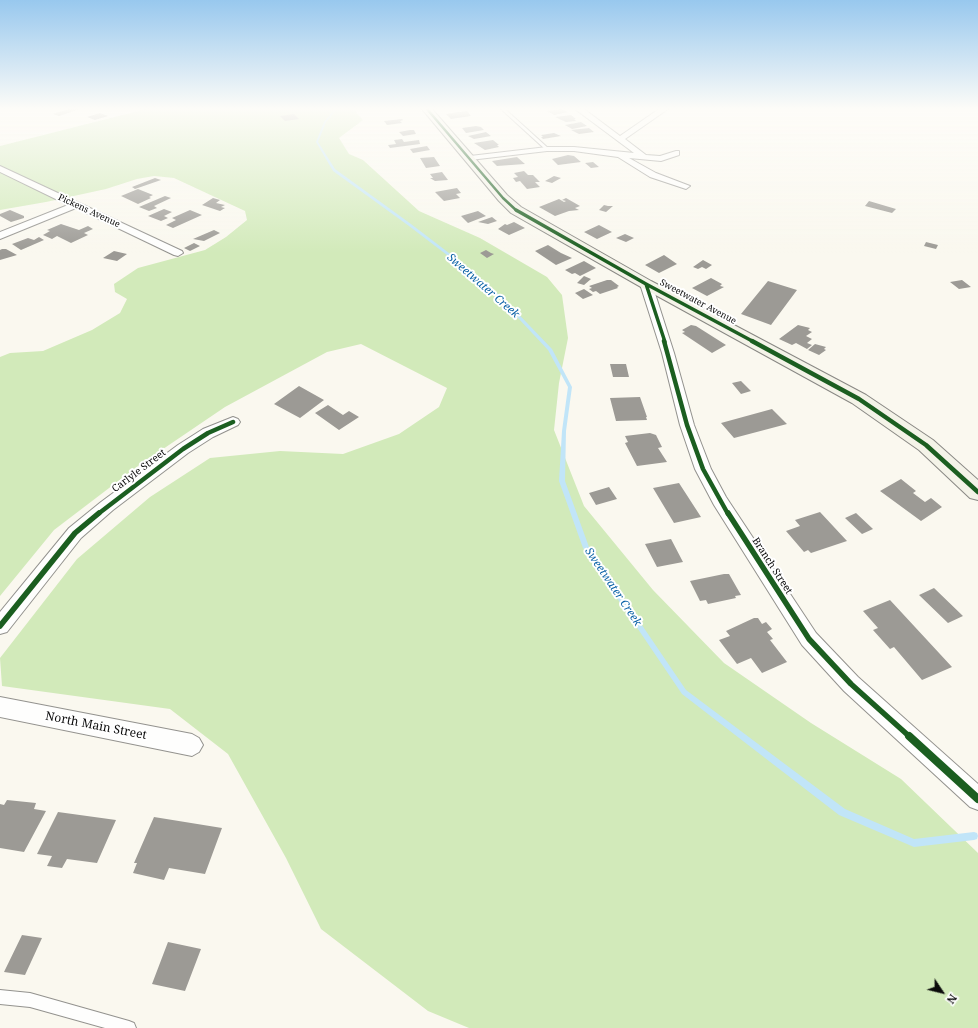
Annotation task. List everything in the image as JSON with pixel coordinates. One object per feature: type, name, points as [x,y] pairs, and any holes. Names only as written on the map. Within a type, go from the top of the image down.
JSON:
[{"type":"street","points":[[470,158],[480,157]]},
{"type":"street","points":[[621,157],[653,175],[686,186]]},
{"type":"street","points":[[644,157],[661,159],[666,157]]},
{"type":"street","name":"Sweetwater Avenue","points":[[470,158],[503,198],[516,210],[646,284],[859,400],[926,445],[978,492]]},
{"type":"street","points":[[653,175],[661,159]]},
{"type":"street","name":"Pickens Avenue","points":[[0,169],[178,253]]},
{"type":"street","points":[[0,236],[76,206]]},
{"type":"street","name":"Branch Street","points":[[646,284],[668,353],[687,425],[703,469],[720,501],[794,616],[809,639],[851,684],[978,799]]},
{"type":"street","name":"Carlyle Street","points":[[0,626],[75,533],[107,506],[183,449],[208,433],[233,422]]},
{"type":"street","name":"North Main Street","points":[[0,707],[192,745]]},
{"type":"lane","points":[[0,997],[30,1000],[129,1028]]},
{"type":"green space","points":[[0,157],[356,157],[363,160],[419,211],[480,238],[547,277],[562,295],[568,338],[559,383],[554,430],[584,506],[653,590],[724,663],[811,723],[901,779],[978,853],[978,1028],[469,1028],[428,1011],[321,929],[286,858],[228,754],[170,709],[2,686],[0,658],[77,559],[150,497],[210,458],[280,451],[343,454],[399,434],[439,407],[447,388],[361,344],[327,352],[225,407],[138,466],[54,530],[0,596],[0,357],[10,353],[43,351],[92,330],[120,313],[127,299],[115,292],[114,284],[138,268],[205,250],[226,237],[247,220],[245,211],[174,178],[154,176],[137,179],[106,189],[0,210]]},
{"type":"building","points":[[434,157],[440,166],[426,168],[420,158]]},
{"type":"building","points":[[517,157],[525,164],[497,166],[492,161]]},
{"type":"building","points":[[560,157],[575,157],[581,162],[558,165],[552,159]]},
{"type":"building","points":[[593,162],[599,167],[591,168],[585,163]]},
{"type":"building","points":[[524,171],[528,175],[533,175],[540,182],[535,182],[540,187],[527,189],[520,181],[516,182],[513,178],[518,177],[514,173]]},
{"type":"building","points":[[442,172],[448,180],[435,181],[430,178],[433,178],[430,174]]},
{"type":"building","points":[[554,176],[561,178],[552,183],[545,181]]},
{"type":"building","points":[[155,178],[161,180],[135,189],[132,187]]},
{"type":"building","points":[[457,188],[461,193],[456,194],[460,198],[444,201],[435,192]]},
{"type":"building","points":[[138,189],[153,195],[149,197],[151,198],[138,204],[121,196]]},
{"type":"building","points":[[165,196],[171,198],[154,206],[157,208],[149,211],[139,207]]},
{"type":"building","points":[[213,198],[220,200],[216,203],[225,205],[221,207],[225,208],[220,211],[202,205]]},
{"type":"building","points":[[566,198],[580,206],[575,208],[579,210],[569,211],[555,216],[539,207],[559,199],[564,202],[566,201],[562,200]]},
{"type":"building","points":[[869,201],[896,209],[892,213],[865,206]]},
{"type":"building","points":[[604,205],[613,206],[606,212],[599,210]]},
{"type":"building","points":[[164,209],[172,212],[164,216],[168,218],[161,221],[148,216]]},
{"type":"building","points":[[10,210],[24,216],[24,218],[11,222],[0,216],[0,214]]},
{"type":"building","points":[[190,210],[202,215],[173,228],[166,225],[176,220],[172,218]]},
{"type":"building","points":[[478,211],[486,216],[468,223],[461,216]]},
{"type":"building","points":[[492,217],[497,221],[488,224],[478,222]]},
{"type":"building","points":[[514,222],[525,228],[509,235],[498,229],[505,224],[507,225]]},
{"type":"building","points":[[61,224],[79,230],[88,226],[93,229],[84,233],[88,235],[71,243],[57,236],[52,239],[43,235],[50,231],[47,230]]},
{"type":"building","points":[[599,225],[612,232],[597,239],[584,232]]},
{"type":"building","points":[[214,230],[220,233],[204,241],[193,239]]},
{"type":"building","points":[[625,234],[634,238],[626,242],[616,238]]},
{"type":"building","points":[[39,237],[44,240],[21,250],[12,244],[28,238],[34,240]]},
{"type":"building","points":[[926,242],[938,245],[936,249],[924,246]]},
{"type":"building","points":[[194,243],[200,246],[190,251],[184,248]]},
{"type":"building","points":[[548,245],[572,258],[556,265],[535,251]]},
{"type":"building","points":[[6,249],[17,255],[0,260],[0,250]]},
{"type":"building","points":[[486,250],[494,254],[487,258],[480,253]]},
{"type":"building","points":[[114,251],[127,254],[117,261],[103,258]]},
{"type":"building","points":[[664,255],[677,264],[659,273],[645,265]]},
{"type":"building","points":[[703,260],[712,265],[706,269],[702,267],[698,269],[693,267]]},
{"type":"building","points":[[584,261],[596,268],[580,276],[565,270]]},
{"type":"building","points":[[584,276],[591,279],[584,285],[577,283]]},
{"type":"building","points":[[711,278],[722,284],[720,286],[724,287],[707,296],[692,288]]},
{"type":"building","points":[[611,280],[619,286],[617,287],[618,288],[600,294],[589,289],[592,288],[589,286]]},
{"type":"building","points":[[962,280],[971,287],[959,289],[950,282]]},
{"type":"building","points":[[768,281],[797,290],[771,325],[741,314]]},
{"type":"building","points":[[584,289],[593,295],[583,299],[575,293]]},
{"type":"building","points":[[691,325],[696,326],[726,345],[712,353],[682,333],[685,332],[682,330]]},
{"type":"building","points":[[798,325],[810,328],[808,330],[812,332],[806,336],[812,339],[807,343],[812,345],[807,349],[796,343],[792,345],[779,339]]},
{"type":"building","points":[[815,344],[826,347],[824,349],[826,350],[819,355],[808,350]]},
{"type":"building","points":[[610,364],[626,364],[629,377],[613,377]]},
{"type":"building","points":[[741,381],[751,391],[741,394],[732,383]]},
{"type":"building","points":[[299,386],[324,400],[300,418],[274,404]]},
{"type":"building","points":[[640,397],[647,420],[616,421],[610,398]]},
{"type":"building","points":[[328,405],[343,415],[349,411],[359,417],[339,430],[315,413]]},
{"type":"building","points":[[772,409],[787,424],[734,438],[721,423]]},
{"type":"building","points":[[650,433],[656,435],[662,447],[658,448],[667,462],[637,466],[625,443],[628,442],[625,436]]},
{"type":"building","points":[[901,479],[916,491],[913,493],[925,502],[931,498],[942,507],[921,521],[880,491]]},
{"type":"building","points":[[679,483],[701,517],[674,523],[653,488]]},
{"type":"building","points":[[609,487],[617,499],[596,505],[589,493]]},
{"type":"building","points":[[820,512],[847,541],[811,553],[808,550],[804,552],[786,531],[800,526],[795,520]]},
{"type":"building","points":[[856,513],[873,529],[862,534],[845,518]]},
{"type":"building","points":[[671,539],[683,562],[657,567],[645,544]]},
{"type":"building","points":[[729,574],[741,595],[735,596],[736,598],[708,604],[706,600],[700,601],[690,581]]},
{"type":"building","points":[[934,588],[963,616],[948,623],[919,595]]},
{"type":"building","points":[[890,600],[952,667],[922,680],[894,647],[890,649],[873,630],[878,628],[863,611]]},
{"type":"building","points":[[754,618],[758,618],[762,624],[766,622],[772,629],[767,632],[773,639],[770,640],[787,662],[762,673],[751,658],[737,664],[719,640],[730,636],[726,631]]},
{"type":"building","points":[[7,800],[36,803],[34,809],[46,811],[24,852],[0,848],[0,804],[4,805]]},
{"type":"building","points":[[58,812],[116,820],[97,863],[67,859],[62,868],[47,866],[52,856],[37,854]]},
{"type":"building","points":[[154,817],[222,828],[205,874],[169,868],[164,880],[133,873],[137,863],[134,863]]},
{"type":"building","points":[[22,935],[42,938],[25,975],[4,972]]},
{"type":"building","points":[[168,942],[201,949],[185,991],[152,984]]},
{"type":"waterway","name":"Sweetwater Creek","points":[[326,157],[334,170],[465,267],[504,301],[550,349],[570,387],[564,431],[562,481],[586,548],[684,692],[842,812],[914,843],[974,836]]},
{"type":"cycle path","points":[[468,157],[503,198],[516,210],[646,284],[859,399],[926,445],[978,492]]},
{"type":"cycle path","points":[[646,284],[668,353],[687,425],[703,469],[720,501],[794,616],[809,639],[851,684],[978,799]]},
{"type":"cycle path","points":[[0,626],[75,533],[107,506],[183,449],[208,433],[233,422]]}]
